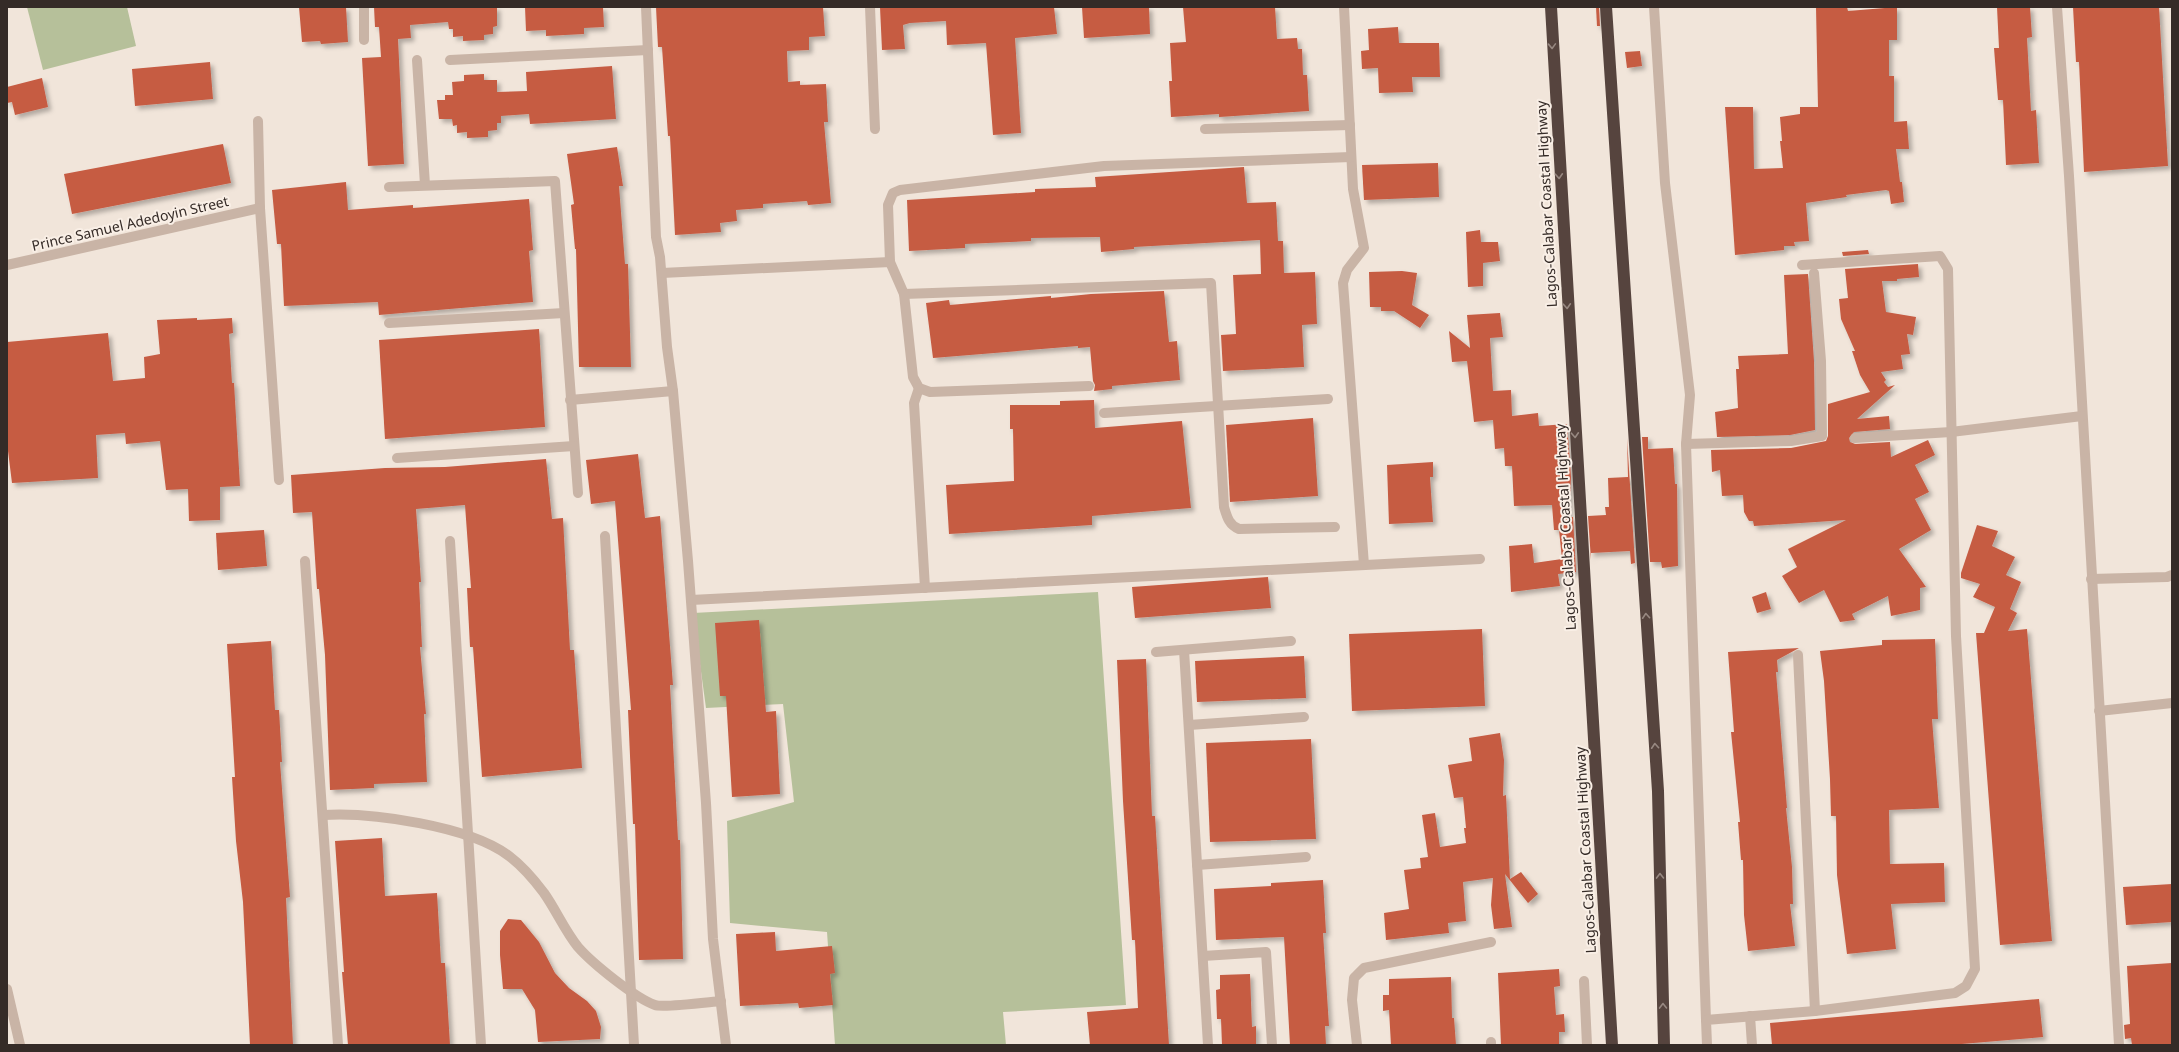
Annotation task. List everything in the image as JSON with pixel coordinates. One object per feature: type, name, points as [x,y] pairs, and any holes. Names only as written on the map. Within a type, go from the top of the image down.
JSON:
[{"type":"highway","name":"Lagos-Calabar Coastal Highway","points":[[1551,7],[1612,1045]]},
{"type":"highway","points":[[1606,7],[1658,791],[1664,1045]]},
{"type":"street","points":[[364,7],[364,40]]},
{"type":"street","points":[[646,7],[656,237],[662,273],[667,348],[673,391],[691,600],[706,803],[712,939],[726,1045]]},
{"type":"street","points":[[870,7],[875,129]]},
{"type":"street","points":[[1344,7],[1353,189],[1364,248],[1347,270],[1343,283],[1364,565]]},
{"type":"street","points":[[1654,7],[1665,183],[1690,395],[1686,444],[1707,1045]]},
{"type":"street","points":[[2057,7],[2069,176],[2119,1045]]},
{"type":"street","points":[[450,60],[648,50]]},
{"type":"street","points":[[417,60],[425,185]]},
{"type":"street","points":[[258,121],[260,208],[279,480]]},
{"type":"street","points":[[1205,129],[1350,125]]},
{"type":"street","points":[[1089,386],[930,392],[919,388],[913,376],[904,294],[890,262],[888,205],[892,193],[900,190],[1104,166],[1351,157]]},
{"type":"street","points":[[389,187],[555,181],[578,493]]},
{"type":"street","name":"Prince Samuel Adedoyin Street","points":[[7,265],[260,208]]},
{"type":"street","points":[[1706,1020],[1815,1011],[1955,993],[1966,986],[1975,969],[1956,636],[1950,432],[1948,269],[1940,256],[1802,265]]},
{"type":"street","points":[[662,273],[890,262]]},
{"type":"street","points":[[1686,444],[1791,441],[1822,436],[1821,361],[1814,273]]},
{"type":"street","points":[[904,294],[1211,283],[1224,507],[1228,520],[1233,527],[1239,529],[1336,527]]},
{"type":"street","points":[[389,323],[564,313]]},
{"type":"street","points":[[919,388],[914,403],[925,588]]},
{"type":"street","points":[[570,400],[673,391]]},
{"type":"street","points":[[1104,413],[1328,399]]},
{"type":"street","points":[[1855,438],[1950,432],[2082,416]]},
{"type":"street","points":[[397,458],[574,446]]},
{"type":"street","points":[[604,536],[634,1045]]},
{"type":"street","points":[[450,541],[482,1045]]},
{"type":"street","points":[[691,600],[1480,559]]},
{"type":"street","points":[[305,561],[338,1045]]},
{"type":"street","points":[[2091,579],[2167,577],[2172,575]]},
{"type":"street","points":[[1156,652],[1291,641]]},
{"type":"street","points":[[1184,650],[1208,1045]]},
{"type":"street","points":[[1798,655],[1815,1011]]},
{"type":"street","points":[[2099,711],[2172,703]]},
{"type":"street","points":[[1189,725],[1304,717]]},
{"type":"street","points":[[323,815],[349,813],[400,820],[449,830],[490,845],[509,856],[543,892],[578,947],[630,993],[656,1006],[721,1001]]},
{"type":"street","points":[[1197,865],[1306,857]]},
{"type":"street","points":[[1357,1045],[1352,1000],[1354,978],[1364,968],[1491,942]]},
{"type":"street","points":[[1203,956],[1266,952],[1272,1045]]},
{"type":"street","points":[[1584,981],[1587,1045]]},
{"type":"street","points":[[7,989],[20,1045]]},
{"type":"street","points":[[1750,1016],[1752,1045]]},
{"type":"green space","points":[[27,7],[127,7],[136,46],[43,70]]},
{"type":"green space","points":[[1098,592],[1126,1005],[1003,1012],[1006,1045],[835,1045],[827,932],[730,923],[727,821],[794,802],[783,704],[706,708],[693,613]]},
{"type":"building","points":[[299,7],[346,7],[348,42],[321,44],[320,41],[302,42]]},
{"type":"building","points":[[374,7],[497,7],[497,26],[493,27],[493,34],[484,35],[484,40],[463,41],[463,36],[453,37],[453,29],[449,29],[448,22],[410,25],[411,38],[398,39],[404,164],[368,166],[362,58],[381,57],[379,27],[375,27]]},
{"type":"building","points":[[525,7],[603,7],[604,27],[584,28],[584,34],[546,36],[546,30],[526,31]]},
{"type":"building","points":[[656,7],[823,7],[825,36],[809,37],[809,50],[787,51],[788,82],[800,81],[800,85],[826,84],[828,122],[824,122],[831,203],[808,205],[807,201],[763,204],[763,208],[736,210],[737,221],[720,223],[721,232],[675,235],[670,136],[668,136],[662,47],[658,47]]},
{"type":"building","points":[[880,7],[1054,7],[1057,34],[1015,38],[1021,133],[993,135],[986,43],[947,45],[946,21],[910,23],[903,25],[905,49],[882,50]]},
{"type":"building","points":[[1082,7],[1149,7],[1150,34],[1084,38]]},
{"type":"building","points":[[1183,7],[1275,7],[1277,39],[1297,38],[1298,49],[1302,49],[1303,75],[1307,75],[1309,111],[1219,117],[1219,114],[1171,117],[1169,81],[1172,81],[1170,43],[1186,42]]},
{"type":"building","points":[[1596,7],[1599,7],[1600,26],[1597,26]]},
{"type":"building","points":[[1816,7],[1847,7],[1848,11],[1897,7],[1897,40],[1889,40],[1889,76],[1894,76],[1894,122],[1907,121],[1909,149],[1896,149],[1904,202],[1891,204],[1889,191],[1886,190],[1846,195],[1847,197],[1806,203],[1809,241],[1794,242],[1795,246],[1784,246],[1784,250],[1735,255],[1725,107],[1753,107],[1754,169],[1783,168],[1780,141],[1782,141],[1780,117],[1800,114],[1800,107],[1818,107]]},
{"type":"building","points":[[1997,7],[2030,7],[2032,37],[2027,38],[2031,111],[2036,110],[2039,163],[2006,165],[2003,100],[1998,100],[1994,48],[1999,48]]},
{"type":"building","points":[[2073,7],[2159,7],[2168,166],[2084,172],[2079,62],[2076,62]]},
{"type":"building","points":[[1398,27],[1399,43],[1439,43],[1440,77],[1412,77],[1413,92],[1379,93],[1378,68],[1362,69],[1361,51],[1369,50],[1368,29]]},
{"type":"building","points":[[1640,51],[1642,66],[1627,68],[1625,52]]},
{"type":"building","points":[[210,62],[213,99],[135,106],[132,69]]},
{"type":"building","points":[[612,66],[616,119],[530,124],[529,114],[501,116],[501,123],[497,123],[497,130],[488,131],[488,137],[467,138],[467,132],[457,133],[457,125],[453,126],[452,119],[439,119],[437,100],[445,100],[445,95],[453,95],[452,82],[464,81],[464,75],[484,74],[484,80],[497,80],[497,92],[527,91],[526,72]]},
{"type":"building","points":[[42,78],[48,107],[15,115],[12,102],[7,103],[7,87]]},
{"type":"building","points":[[223,144],[231,183],[72,214],[64,174]]},
{"type":"building","points":[[617,147],[623,186],[619,186],[625,264],[628,264],[631,367],[579,367],[576,249],[571,205],[574,204],[567,154]]},
{"type":"building","points":[[1438,163],[1439,197],[1364,200],[1362,165]]},
{"type":"building","points":[[1244,167],[1247,203],[1276,202],[1278,241],[1283,241],[1284,273],[1315,272],[1317,324],[1302,325],[1304,367],[1223,371],[1221,335],[1236,334],[1233,275],[1261,274],[1260,240],[1134,247],[1134,249],[1101,252],[1100,237],[1031,238],[1031,241],[965,244],[965,248],[909,251],[907,200],[1035,192],[1035,189],[1096,187],[1095,177]]},
{"type":"building","points":[[346,182],[348,210],[413,205],[413,208],[529,199],[533,250],[529,251],[533,302],[379,315],[378,302],[284,306],[281,244],[277,244],[272,190]]},
{"type":"building","points":[[1480,230],[1481,242],[1498,242],[1500,261],[1483,263],[1483,286],[1468,287],[1466,232]]},
{"type":"building","points":[[1868,250],[1869,254],[1843,256],[1842,252]]},
{"type":"building","points":[[1918,264],[1919,277],[1897,279],[1897,281],[1882,281],[1886,312],[1916,317],[1913,335],[1907,334],[1910,354],[1901,355],[1903,369],[1881,372],[1886,380],[1884,382],[1888,387],[1895,385],[1857,419],[1889,416],[1890,429],[1854,432],[1849,438],[1850,442],[1855,444],[1890,442],[1891,457],[1928,440],[1935,455],[1915,465],[1929,492],[1915,499],[1931,530],[1899,549],[1926,587],[1920,588],[1920,610],[1891,616],[1888,596],[1852,614],[1855,620],[1840,622],[1824,590],[1799,603],[1782,576],[1797,567],[1788,549],[1846,520],[1754,526],[1753,521],[1749,521],[1744,512],[1743,495],[1722,496],[1720,470],[1712,472],[1711,450],[1791,448],[1826,441],[1828,436],[1828,404],[1870,392],[1860,375],[1852,351],[1855,351],[1841,319],[1839,299],[1848,298],[1845,269]]},
{"type":"building","points":[[1402,271],[1417,273],[1412,305],[1429,315],[1420,328],[1394,311],[1381,311],[1381,307],[1370,307],[1369,272]]},
{"type":"building","points":[[1808,274],[1814,361],[1815,430],[1790,435],[1717,437],[1715,412],[1738,408],[1736,369],[1739,369],[1738,356],[1788,354],[1784,275]]},
{"type":"building","points":[[1164,291],[1169,342],[1177,341],[1180,380],[1112,386],[1112,389],[1094,391],[1095,385],[1093,381],[1090,347],[1078,348],[1078,346],[933,358],[926,303],[949,300],[950,305],[1051,296],[1051,298],[1091,294]]},
{"type":"building","points":[[1500,313],[1503,337],[1490,338],[1493,391],[1511,390],[1512,416],[1538,413],[1539,426],[1567,424],[1571,477],[1569,517],[1573,517],[1576,572],[1558,574],[1560,586],[1511,592],[1509,546],[1532,544],[1534,563],[1562,559],[1559,530],[1554,530],[1552,505],[1514,506],[1512,466],[1505,466],[1504,448],[1495,449],[1493,420],[1474,422],[1467,361],[1452,362],[1449,331],[1470,348],[1467,315]]},
{"type":"building","points":[[197,318],[197,320],[232,318],[233,333],[229,334],[232,383],[234,383],[240,486],[220,487],[220,520],[189,521],[188,489],[166,490],[160,441],[126,444],[125,433],[96,435],[98,478],[12,483],[7,443],[7,342],[108,333],[113,381],[145,378],[144,357],[160,354],[157,320]]},
{"type":"building","points":[[539,329],[545,427],[385,439],[379,340]]},
{"type":"building","points":[[1094,400],[1095,428],[1182,421],[1191,508],[1092,516],[1092,525],[949,534],[946,485],[1014,481],[1013,429],[1010,429],[1010,405],[1060,405],[1060,401]]},
{"type":"building","points":[[1313,418],[1318,496],[1230,502],[1226,425]]},
{"type":"building","points":[[1642,437],[1648,437],[1648,449],[1673,448],[1675,484],[1677,484],[1678,566],[1662,568],[1661,562],[1650,562]]},
{"type":"building","points":[[1627,438],[1635,563],[1631,564],[1630,551],[1591,553],[1591,560],[1588,516],[1606,515],[1605,507],[1609,507],[1608,478],[1628,477]]},
{"type":"building","points":[[638,454],[645,518],[660,516],[673,685],[670,685],[678,840],[680,840],[683,959],[639,960],[635,824],[633,824],[628,710],[631,710],[615,501],[591,504],[586,460]]},
{"type":"building","points":[[546,459],[552,519],[563,518],[570,650],[574,650],[582,768],[482,777],[473,647],[470,647],[467,588],[471,588],[465,505],[416,509],[421,582],[419,582],[422,647],[420,647],[426,714],[424,714],[427,782],[374,784],[374,788],[330,790],[325,655],[319,589],[317,589],[312,512],[293,513],[291,475],[385,468],[445,467]]},
{"type":"building","points":[[1433,462],[1433,477],[1430,477],[1433,522],[1389,524],[1387,465]]},
{"type":"building","points":[[1977,525],[1998,531],[1992,546],[2015,557],[2006,575],[2021,582],[2010,609],[2017,613],[2008,631],[2027,629],[2052,941],[2000,945],[1976,633],[1984,633],[1995,607],[1973,597],[1980,584],[1961,578],[1961,573]]},
{"type":"building","points":[[264,530],[267,566],[218,570],[216,533]]},
{"type":"building","points":[[1268,577],[1271,608],[1135,618],[1132,587]]},
{"type":"building","points":[[1766,592],[1771,609],[1757,613],[1752,597]]},
{"type":"building","points":[[759,620],[766,712],[776,711],[780,794],[732,797],[726,696],[720,696],[715,623]]},
{"type":"building","points":[[1482,629],[1485,706],[1352,711],[1349,634]]},
{"type":"building","points":[[1935,639],[1938,719],[1932,719],[1939,808],[1889,810],[1890,864],[1944,863],[1945,902],[1891,904],[1896,949],[1847,954],[1837,875],[1836,816],[1831,816],[1824,681],[1820,651],[1882,645],[1882,640]]},
{"type":"building","points":[[271,641],[275,710],[279,710],[282,762],[280,762],[290,897],[286,898],[293,1045],[250,1045],[243,902],[236,841],[232,777],[235,777],[227,644]]},
{"type":"building","points":[[1799,648],[1777,660],[1778,672],[1776,672],[1792,867],[1793,904],[1790,904],[1795,946],[1748,951],[1744,915],[1743,860],[1741,860],[1738,822],[1740,822],[1731,732],[1734,732],[1728,652]]},
{"type":"building","points":[[1304,656],[1306,698],[1197,702],[1195,661]]},
{"type":"building","points":[[1146,659],[1152,816],[1155,816],[1169,1045],[1090,1045],[1087,1012],[1138,1008],[1135,940],[1132,940],[1123,801],[1117,660]]},
{"type":"building","points":[[1500,733],[1504,760],[1503,796],[1506,795],[1510,879],[1521,872],[1538,894],[1528,903],[1505,874],[1512,927],[1494,929],[1491,905],[1493,878],[1463,882],[1466,921],[1448,923],[1449,933],[1386,940],[1384,913],[1409,909],[1404,870],[1421,868],[1420,858],[1428,857],[1422,815],[1435,813],[1440,847],[1466,843],[1463,797],[1454,798],[1448,765],[1472,761],[1469,738]]},
{"type":"building","points":[[1311,739],[1316,839],[1210,842],[1206,743]]},
{"type":"building","points":[[382,838],[385,896],[437,893],[441,963],[445,963],[450,1045],[348,1045],[342,972],[344,972],[335,841]]},
{"type":"building","points":[[1323,880],[1326,933],[1323,933],[1329,1026],[1325,1026],[1326,1045],[1290,1045],[1284,937],[1216,940],[1214,889],[1271,886],[1271,883]]},
{"type":"building","points":[[2172,884],[2172,922],[2126,925],[2123,887]]},
{"type":"building","points":[[508,919],[521,920],[539,942],[555,973],[569,988],[587,1001],[596,1011],[601,1027],[600,1039],[538,1042],[535,1010],[522,989],[503,989],[500,955],[500,931]]},
{"type":"building","points":[[775,932],[776,951],[832,946],[835,973],[830,974],[833,1005],[799,1008],[798,1003],[740,1006],[736,934]]},
{"type":"building","points":[[2172,963],[2172,1045],[2132,1045],[2131,1038],[2125,1039],[2124,1025],[2130,1024],[2127,966]]},
{"type":"building","points":[[1559,969],[1560,986],[1554,987],[1556,1015],[1564,1014],[1565,1032],[1559,1032],[1559,1045],[1501,1045],[1498,973]]},
{"type":"building","points":[[1250,974],[1252,1027],[1256,1026],[1256,1045],[1222,1045],[1221,1019],[1217,1019],[1216,990],[1220,989],[1220,975]]},
{"type":"building","points":[[1451,977],[1452,1018],[1454,1018],[1456,1045],[1391,1045],[1389,1010],[1383,1011],[1383,995],[1389,995],[1389,979]]},
{"type":"building","points":[[2039,999],[2043,1037],[1950,1045],[1772,1045],[1770,1023]]}]
